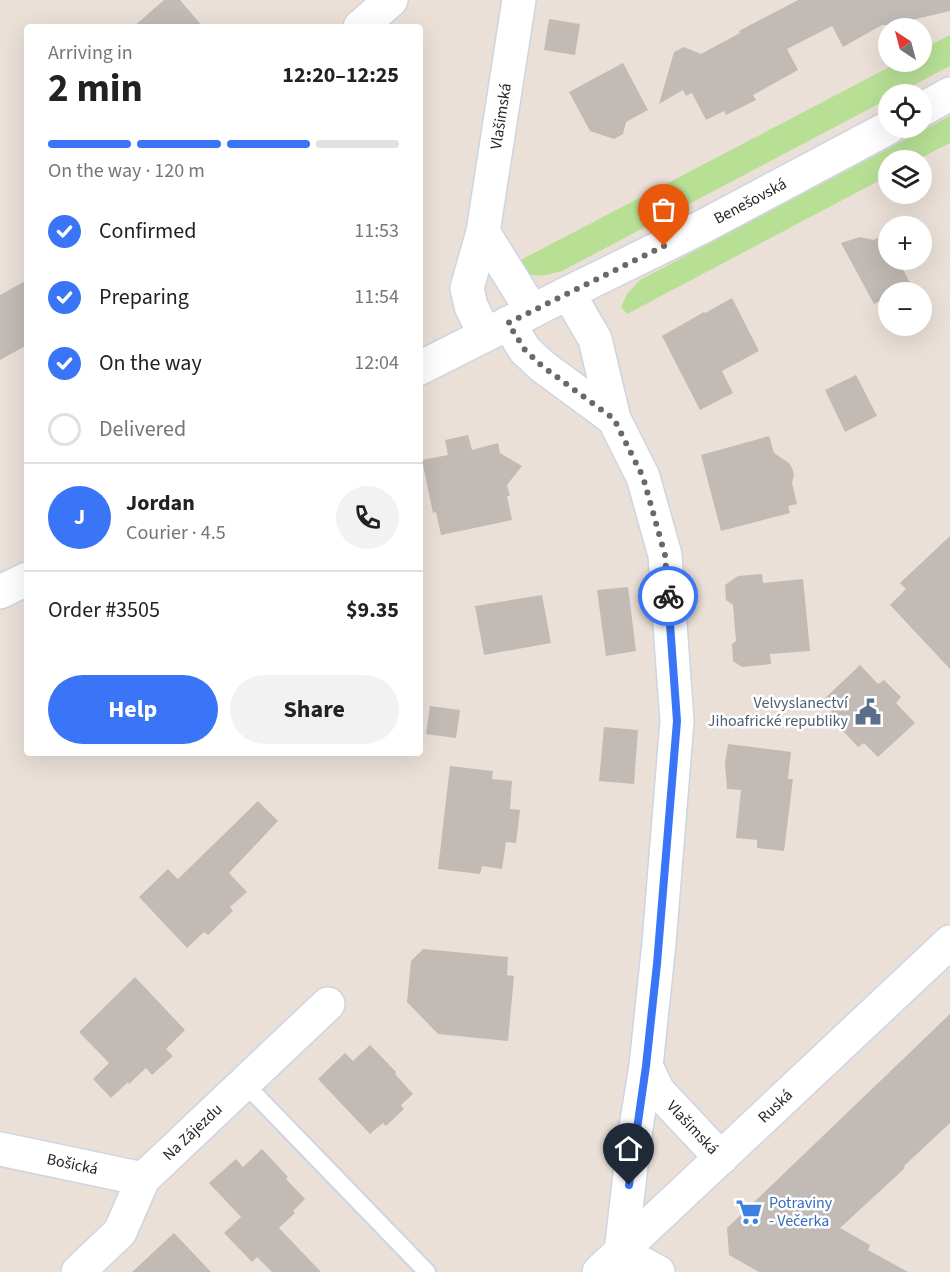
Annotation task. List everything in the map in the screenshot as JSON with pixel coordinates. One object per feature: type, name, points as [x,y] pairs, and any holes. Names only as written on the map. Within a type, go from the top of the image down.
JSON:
[{"type":"street","points":[[363,24],[391,0]]},
{"type":"street","name":"Vlašimská","points":[[508,323],[471,306],[467,288],[483,232],[519,0]]},
{"type":"street","points":[[932,104],[950,94]]},
{"type":"street","name":"Benešovská","points":[[423,366],[702,227],[878,133]]},
{"type":"street","name":"Vlašimská","points":[[483,232],[508,323],[525,350],[542,366],[614,419]]},
{"type":"street","name":"Vlašimská","points":[[568,293],[595,339],[614,419],[643,477],[665,555],[677,721],[659,943],[646,1066],[610,1262]]},
{"type":"street","points":[[0,592],[24,580]]},
{"type":"street","name":"Ruská","points":[[610,1262],[950,942]]},
{"type":"street","name":"Na Zájezdu","points":[[78,1272],[120,1232],[143,1179],[328,1004]]},
{"type":"street","name":"Vlašimská","points":[[646,1066],[658,1092],[721,1158]]},
{"type":"street","name":"Bošická","points":[[0,1149],[143,1179]]},
{"type":"street","points":[[610,1262],[658,1272]]},
{"type":"lane","points":[[244,1083],[427,1272]]},
{"type":"green space","points":[[950,35],[950,66],[916,84],[878,84],[878,104],[562,271],[548,275],[536,275],[513,264],[880,72],[932,72],[932,44]]},
{"type":"green space","points":[[950,116],[950,143],[932,152],[932,150],[886,150],[908,138],[932,138],[932,126]]},
{"type":"green space","points":[[878,154],[878,181],[627,314],[621,307],[627,294],[640,280]]},
{"type":"building","points":[[164,0],[180,0],[200,24],[136,24]]},
{"type":"building","points":[[798,0],[950,0],[950,11],[920,18],[878,18],[878,27],[843,47],[832,26],[787,49],[798,70],[753,95],[756,100],[726,115],[724,111],[706,120],[692,93],[686,96],[683,90],[659,104],[674,52],[684,47],[701,54],[740,33],[739,31]]},
{"type":"building","points":[[549,19],[580,24],[575,55],[544,50]]},
{"type":"building","points":[[623,63],[648,110],[626,122],[623,134],[614,139],[590,131],[569,92]]},
{"type":"building","points":[[860,237],[873,240],[878,238],[878,270],[903,270],[909,282],[878,282],[878,302],[874,304],[841,243]]},
{"type":"building","points":[[24,282],[24,347],[0,360],[0,295]]},
{"type":"building","points":[[732,298],[759,351],[722,371],[733,393],[700,410],[662,336]]},
{"type":"building","points":[[856,375],[877,416],[845,432],[825,390]]},
{"type":"building","points":[[468,435],[472,450],[498,443],[500,453],[522,466],[507,485],[512,520],[441,535],[436,512],[433,513],[423,460],[448,455],[445,440]]},
{"type":"building","points":[[769,436],[774,453],[789,463],[792,468],[794,475],[792,483],[797,504],[788,506],[790,513],[721,531],[701,455]]},
{"type":"building","points":[[950,536],[950,669],[890,605],[906,589],[900,583]]},
{"type":"building","points":[[762,574],[763,583],[803,579],[810,651],[770,654],[771,664],[742,667],[733,661],[732,644],[736,641],[733,605],[726,600],[725,585],[738,576]]},
{"type":"building","points":[[628,587],[636,651],[606,656],[597,590]]},
{"type":"building","points":[[542,595],[551,643],[484,655],[475,606]]},
{"type":"building","points":[[860,665],[878,684],[884,680],[901,697],[896,703],[915,723],[878,757],[864,743],[858,747],[828,715],[833,710],[823,700]]},
{"type":"building","points":[[430,706],[460,710],[456,738],[426,734]]},
{"type":"building","points":[[604,727],[638,730],[634,784],[599,781]]},
{"type":"building","points":[[728,744],[791,752],[788,779],[793,779],[784,851],[757,848],[757,840],[736,838],[741,790],[727,789],[725,763]]},
{"type":"building","points":[[450,766],[493,771],[492,779],[512,781],[510,809],[520,810],[516,843],[506,842],[502,869],[482,866],[480,874],[438,869]]},
{"type":"building","points":[[258,801],[278,821],[229,873],[247,892],[230,907],[233,911],[208,935],[204,932],[187,948],[139,897],[168,869],[178,879]]},
{"type":"building","points":[[423,949],[508,957],[507,975],[514,976],[508,1041],[438,1034],[407,1002],[411,961]]},
{"type":"building","points":[[135,977],[185,1030],[166,1049],[173,1056],[152,1075],[146,1068],[111,1098],[93,1079],[109,1063],[79,1032]]},
{"type":"building","points":[[950,1014],[950,1123],[840,1228],[870,1245],[868,1250],[908,1272],[759,1272],[729,1255],[727,1228]]},
{"type":"building","points":[[370,1045],[413,1094],[401,1105],[404,1109],[386,1126],[383,1123],[370,1134],[318,1079],[345,1053],[353,1061]]},
{"type":"building","points":[[262,1149],[305,1199],[293,1211],[295,1213],[279,1228],[321,1272],[272,1272],[257,1257],[252,1262],[224,1233],[241,1217],[209,1183],[236,1159],[243,1167]]},
{"type":"building","points":[[174,1233],[211,1272],[132,1272]]},
{"type":"way so far","points":[[664,246],[508,323],[525,350],[542,366],[614,419],[643,477],[665,555],[668,596]]},
{"type":"place","name":"Velvyslanectví Jihoafrické republiky","points":[[868,712]]},
{"type":"place","name":"Potraviny - Večerka","points":[[749,1212]]},
{"type":"route","points":[[629,1185],[646,1066],[657,964],[677,721],[668,596]]}]
